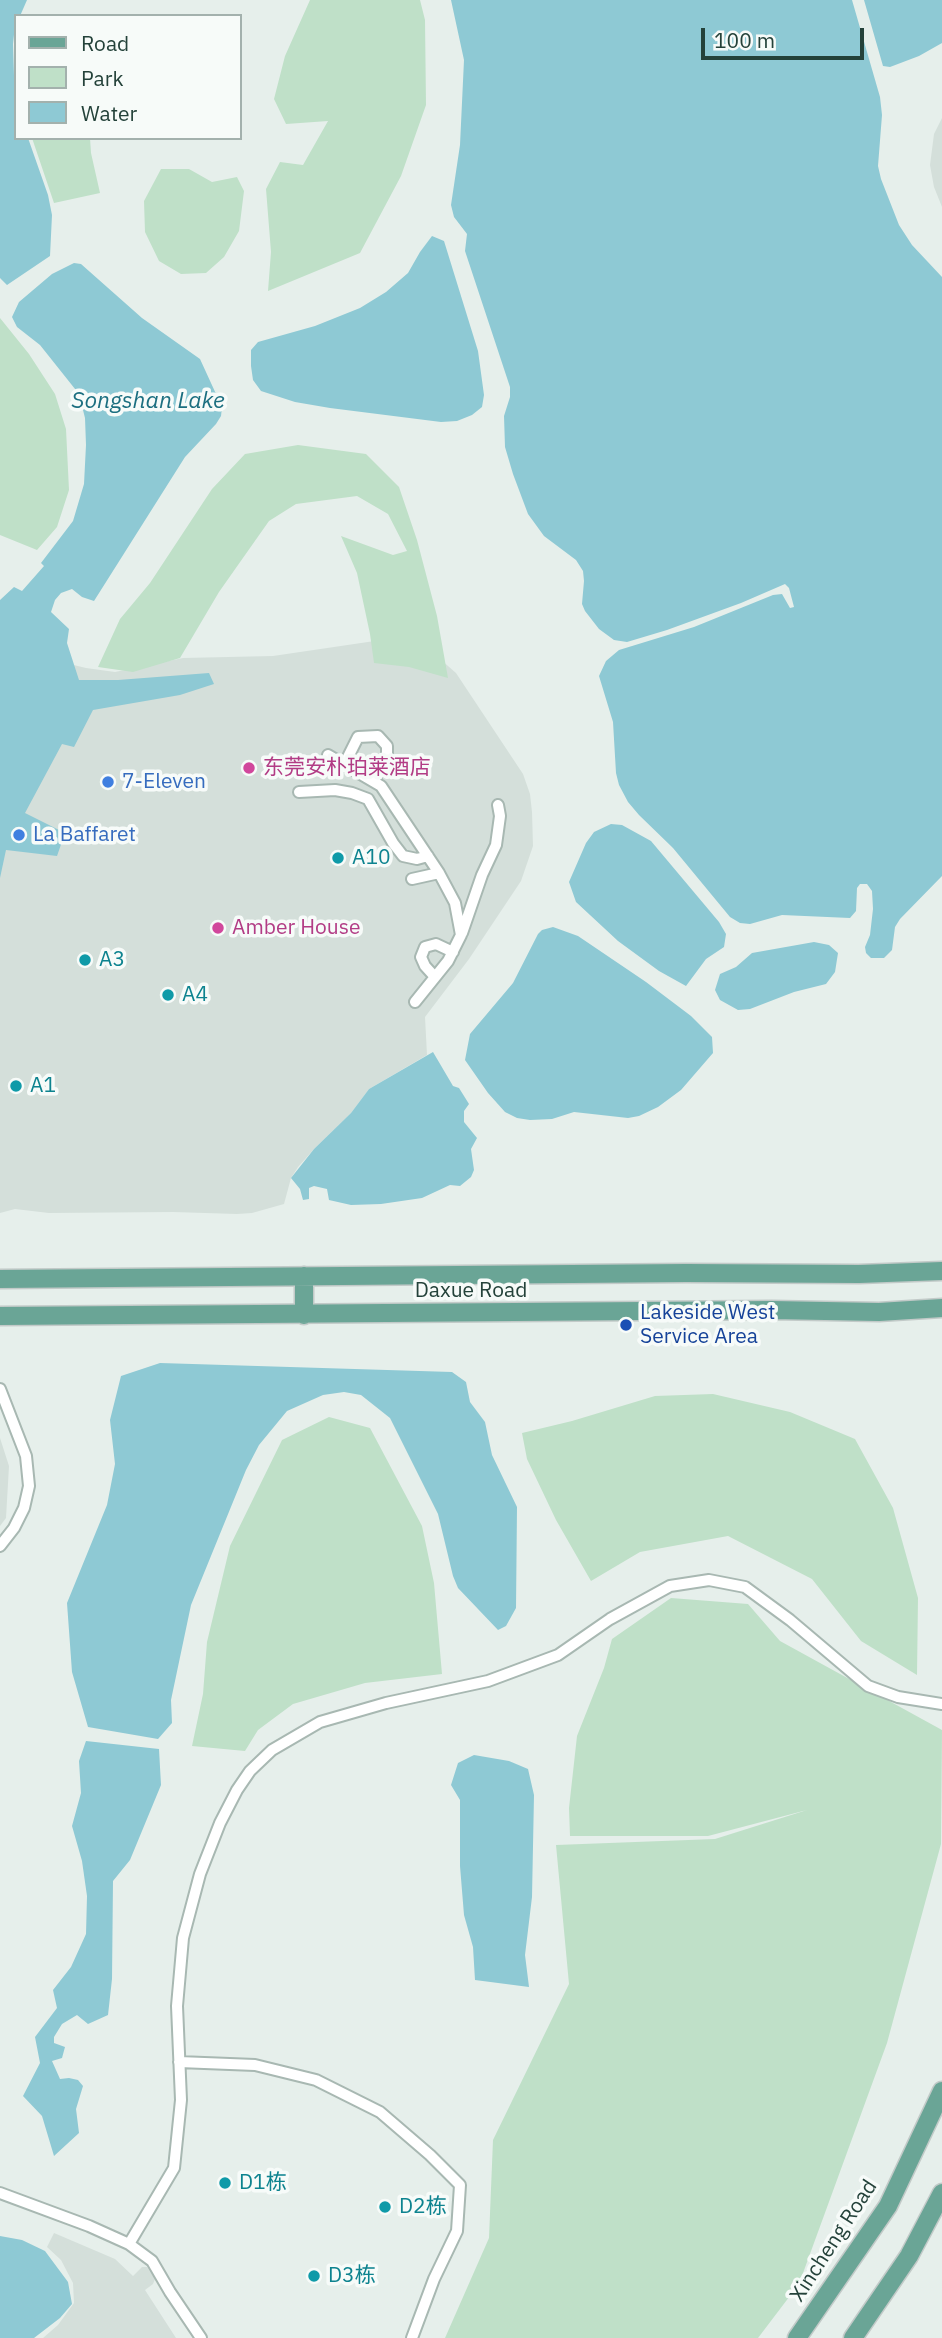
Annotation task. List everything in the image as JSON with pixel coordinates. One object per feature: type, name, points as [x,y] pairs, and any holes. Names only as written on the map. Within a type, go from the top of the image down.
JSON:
[{"type":"main road","name":"Daxue Road","points":[[0,1279],[699,1272],[859,1274],[942,1271]]},
{"type":"main road","points":[[304,1276],[304,1315]]},
{"type":"main road","name":"Daxue Road","points":[[0,1316],[772,1310],[879,1312],[942,1309]]},
{"type":"main road","name":"Xincheng Road","points":[[797,2338],[888,2206],[942,2091]]},
{"type":"main road","points":[[853,2338],[909,2256],[942,2193]]},
{"type":"street","points":[[344,765],[358,737],[378,736],[387,746],[387,759],[373,781]]},
{"type":"street","points":[[328,755],[381,786],[439,873],[455,903],[461,935]]},
{"type":"street","points":[[299,792],[335,790],[368,799],[403,856],[417,859],[428,856]]},
{"type":"street","points":[[415,1002],[453,952],[461,935],[482,875],[496,845],[500,816],[498,805]]},
{"type":"street","points":[[412,879],[439,873]]},
{"type":"street","points":[[435,977],[421,957],[425,947],[436,944],[453,952]]},
{"type":"street","points":[[0,1389],[26,1456],[29,1486],[24,1508],[14,1528],[0,1546]]},
{"type":"street","points":[[129,2244],[174,2168],[181,2100],[177,2006],[183,1938],[200,1874],[220,1823],[237,1790],[250,1771],[272,1750],[320,1722],[386,1703],[488,1681],[558,1655],[610,1619],[670,1586],[709,1580],[745,1587],[790,1620],[868,1686],[898,1697],[942,1704]]},
{"type":"street","points":[[179,2062],[256,2065],[316,2080],[380,2112],[430,2155],[460,2186],[457,2231],[434,2279],[412,2338]]},
{"type":"street","points":[[0,2193],[129,2244],[152,2261],[201,2338]]},
{"type":"shaded area","points":[[942,118],[942,207],[934,187],[930,165],[934,134]]},
{"type":"shaded area","points":[[395,638],[432,652],[456,673],[523,774],[530,794],[532,812],[533,846],[521,881],[469,959],[425,1017],[427,1055],[369,1089],[351,1113],[298,1167],[291,1178],[284,1204],[252,1213],[237,1214],[49,1213],[15,1209],[0,1213],[0,647],[86,668],[115,672],[183,658],[273,656]]},
{"type":"shaded area","points":[[0,1438],[9,1466],[6,1518],[0,1526]]},
{"type":"shaded area","points":[[54,2233],[115,2259],[133,2276],[142,2267],[147,2267],[155,2279],[145,2290],[176,2338],[43,2338],[58,2325],[74,2303],[73,2283],[61,2260],[47,2247]]},
{"type":"green space","points":[[310,0],[420,0],[425,20],[426,105],[401,176],[360,253],[268,291],[271,252],[266,189],[280,162],[303,165],[328,121],[286,124],[274,99],[285,56]]},
{"type":"green space","points":[[33,140],[90,140],[100,193],[54,203]]},
{"type":"green space","points":[[161,169],[189,169],[212,182],[237,177],[244,191],[239,231],[224,257],[206,273],[181,274],[159,261],[145,232],[144,201]]},
{"type":"green space","points":[[0,318],[29,354],[55,394],[66,429],[69,490],[57,527],[37,550],[0,535]]},
{"type":"green space","points":[[298,445],[366,454],[399,487],[417,540],[437,616],[448,678],[409,667],[374,663],[357,573],[341,536],[393,555],[407,551],[388,514],[357,496],[296,504],[269,521],[219,592],[180,658],[133,672],[98,667],[120,619],[150,583],[212,489],[245,454]]},
{"type":"green space","points":[[713,1394],[790,1412],[855,1439],[893,1508],[918,1598],[917,1675],[861,1641],[812,1579],[728,1536],[640,1552],[591,1581],[556,1520],[527,1459],[522,1433],[655,1396]]},
{"type":"green space","points":[[329,1417],[370,1428],[422,1526],[434,1583],[442,1674],[365,1683],[293,1704],[258,1730],[245,1751],[192,1746],[203,1694],[207,1642],[230,1546],[282,1440]]},
{"type":"green space","points":[[671,1598],[748,1604],[780,1641],[942,1730],[941,1844],[887,2043],[799,2284],[758,2338],[445,2338],[489,2238],[493,2140],[569,1984],[556,1845],[715,1839],[807,1810],[708,1836],[570,1836],[569,1808],[577,1736],[604,1668],[612,1639]]},
{"type":"water","points":[[0,0],[27,0],[21,14],[14,14],[14,140],[29,140],[48,195],[52,215],[50,256],[7,285],[0,278]]},
{"type":"water","points":[[451,0],[852,0],[880,97],[882,115],[878,166],[881,179],[899,225],[912,245],[942,277],[942,876],[900,919],[895,927],[892,950],[884,958],[871,958],[866,953],[873,909],[872,891],[867,884],[860,884],[857,888],[856,911],[850,918],[782,915],[750,924],[740,923],[730,917],[673,848],[639,815],[619,785],[613,722],[599,676],[606,661],[619,650],[694,627],[773,595],[782,594],[790,608],[794,607],[789,588],[785,584],[667,630],[627,642],[614,640],[599,629],[585,611],[582,604],[583,571],[576,560],[544,536],[528,514],[505,447],[504,416],[510,387],[465,251],[467,234],[454,217],[451,205],[460,145],[464,60]]},
{"type":"water","points":[[864,0],[942,0],[942,43],[919,56],[890,67],[883,66]]},
{"type":"water","points":[[432,236],[444,241],[478,351],[484,395],[482,407],[457,421],[441,422],[295,402],[261,391],[253,380],[251,366],[251,350],[258,342],[315,326],[360,308],[386,292],[408,273]]},
{"type":"water","name":"Songshan Lake","points":[[74,263],[81,264],[142,318],[200,359],[222,407],[216,424],[185,457],[94,601],[82,597],[72,589],[61,593],[51,612],[69,629],[67,643],[79,680],[209,673],[214,684],[180,695],[93,710],[74,747],[62,744],[25,813],[65,833],[57,856],[6,850],[0,878],[0,600],[14,587],[22,591],[44,566],[41,563],[73,521],[84,484],[86,445],[85,418],[79,394],[40,345],[17,327],[12,317],[19,302],[52,274]]},
{"type":"water","points":[[611,824],[622,825],[651,841],[726,934],[724,947],[706,959],[686,986],[659,971],[618,941],[576,902],[569,882],[586,843],[594,832]]},
{"type":"water","points":[[553,927],[578,936],[646,982],[691,1016],[712,1037],[713,1053],[681,1090],[658,1107],[628,1118],[574,1112],[552,1119],[517,1118],[505,1112],[465,1060],[470,1034],[513,983],[538,934]]},
{"type":"water","points":[[814,942],[829,945],[838,953],[835,972],[826,984],[794,992],[750,1009],[738,1010],[720,1000],[715,990],[720,974],[736,967],[752,953]]},
{"type":"water","points":[[433,1052],[453,1086],[459,1088],[469,1104],[464,1111],[464,1122],[477,1138],[471,1149],[474,1170],[471,1177],[460,1186],[450,1185],[422,1198],[381,1204],[351,1205],[329,1200],[327,1189],[314,1186],[309,1188],[309,1199],[303,1200],[300,1189],[291,1178],[314,1149],[351,1113],[369,1089]]},
{"type":"water","points":[[160,1363],[452,1372],[466,1382],[470,1402],[485,1422],[492,1455],[517,1507],[516,1608],[506,1626],[498,1630],[458,1588],[438,1514],[390,1418],[361,1395],[344,1392],[323,1395],[287,1411],[259,1445],[246,1470],[191,1605],[171,1700],[172,1723],[158,1739],[88,1727],[72,1672],[67,1603],[107,1505],[115,1464],[110,1420],[121,1376]]},
{"type":"water","points":[[86,1741],[159,1749],[161,1785],[130,1860],[113,1881],[112,1979],[108,2015],[88,2024],[77,2015],[62,2024],[54,2037],[54,2043],[65,2047],[62,2058],[52,2061],[60,2079],[78,2080],[83,2086],[76,2109],[79,2133],[54,2156],[42,2116],[23,2096],[40,2063],[35,2037],[57,2008],[53,1990],[71,1967],[86,1934],[87,1896],[82,1861],[72,1826],[81,1793],[79,1761]]},
{"type":"water","points":[[474,1755],[509,1761],[528,1769],[534,1795],[532,1897],[525,1955],[529,1987],[475,1980],[473,1947],[464,1915],[460,1866],[460,1800],[451,1785],[458,1763]]},
{"type":"water","points":[[0,2236],[22,2240],[45,2251],[68,2282],[72,2304],[60,2318],[34,2338],[0,2338]]},
{"type":"place","name":"东莞安朴珀莱酒店","points":[[249,768]]},
{"type":"place","name":"7-Eleven","points":[[108,782]]},
{"type":"place","name":"La Baffaret","points":[[19,835]]},
{"type":"place","name":"A10","points":[[338,858]]},
{"type":"place","name":"Amber House","points":[[218,928]]},
{"type":"place","name":"A3","points":[[85,960]]},
{"type":"place","name":"A4","points":[[168,995]]},
{"type":"place","name":"A1","points":[[16,1086]]},
{"type":"place","name":"Lakeside West Service Area","points":[[626,1325]]},
{"type":"place","name":"D1栋","points":[[225,2183]]},
{"type":"place","name":"D2栋","points":[[385,2207]]},
{"type":"place","name":"D3栋","points":[[314,2276]]}]
